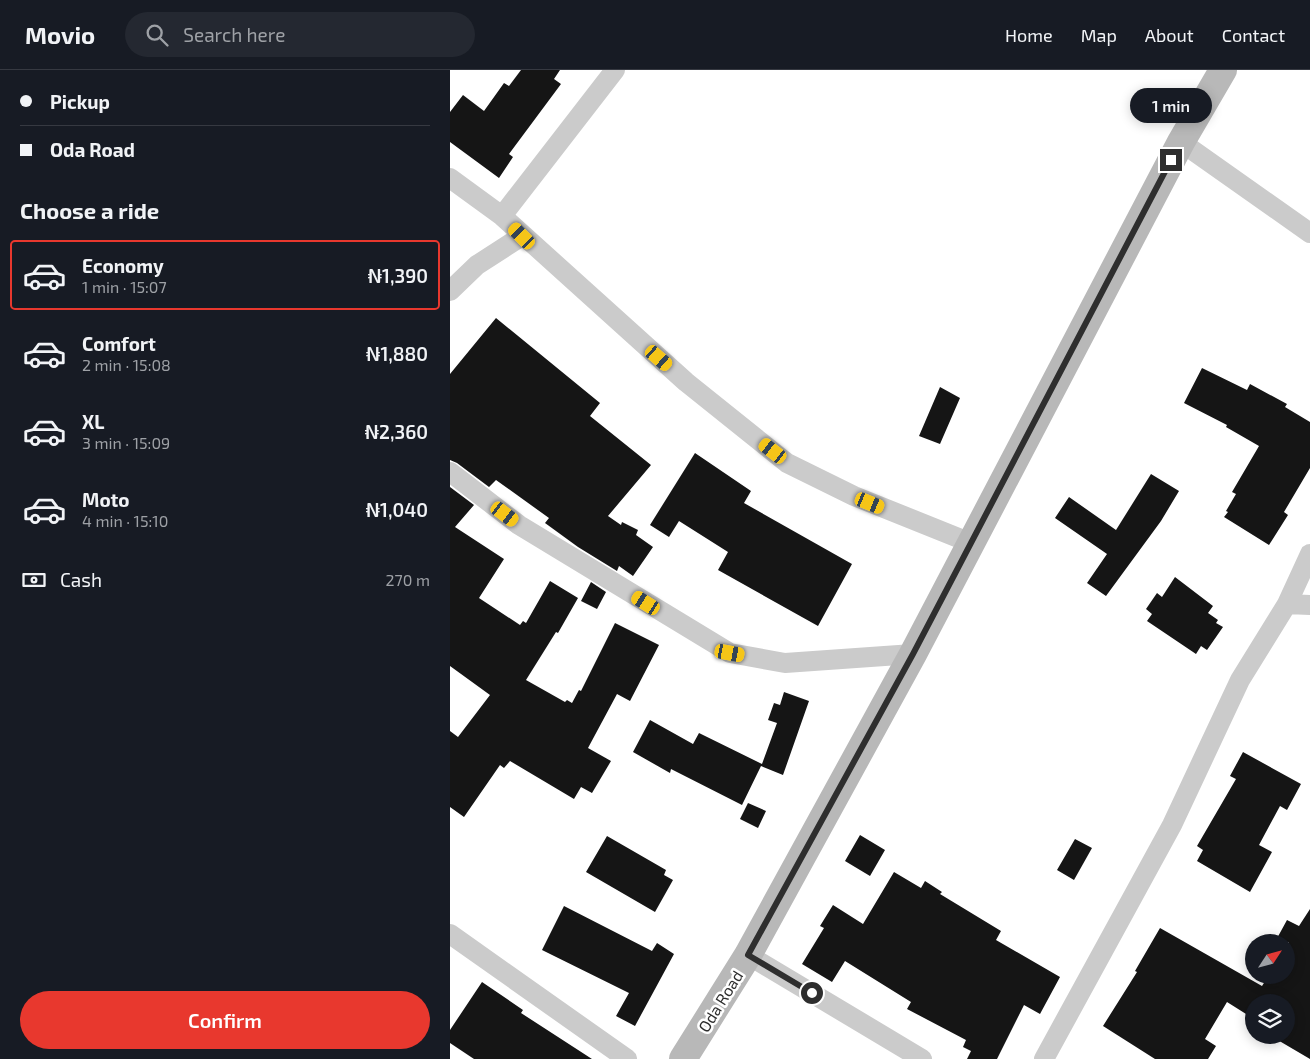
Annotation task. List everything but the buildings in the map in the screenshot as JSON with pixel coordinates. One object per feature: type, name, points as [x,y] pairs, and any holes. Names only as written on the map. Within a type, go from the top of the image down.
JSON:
[{"type":"street","points":[[502,216],[615,70]]},
{"type":"street","name":"Oda Road","points":[[682,1059],[748,955],[913,654],[1181,142],[1223,70]]},
{"type":"street","points":[[1181,142],[1310,233]]},
{"type":"street","points":[[450,178],[502,216],[686,382],[788,462],[854,496],[971,543]]},
{"type":"street","points":[[450,291],[476,265],[522,236]]},
{"type":"street","points":[[450,472],[519,525],[730,653],[785,663],[913,654]]},
{"type":"street","points":[[1044,1059],[1172,825],[1240,680],[1287,604],[1310,554]]},
{"type":"street","points":[[1287,604],[1310,604]]},
{"type":"street","points":[[450,934],[626,1059]]},
{"type":"street","points":[[748,955],[922,1059]]},
{"type":"route","points":[[812,993],[748,955],[913,654],[1171,160]]}]
